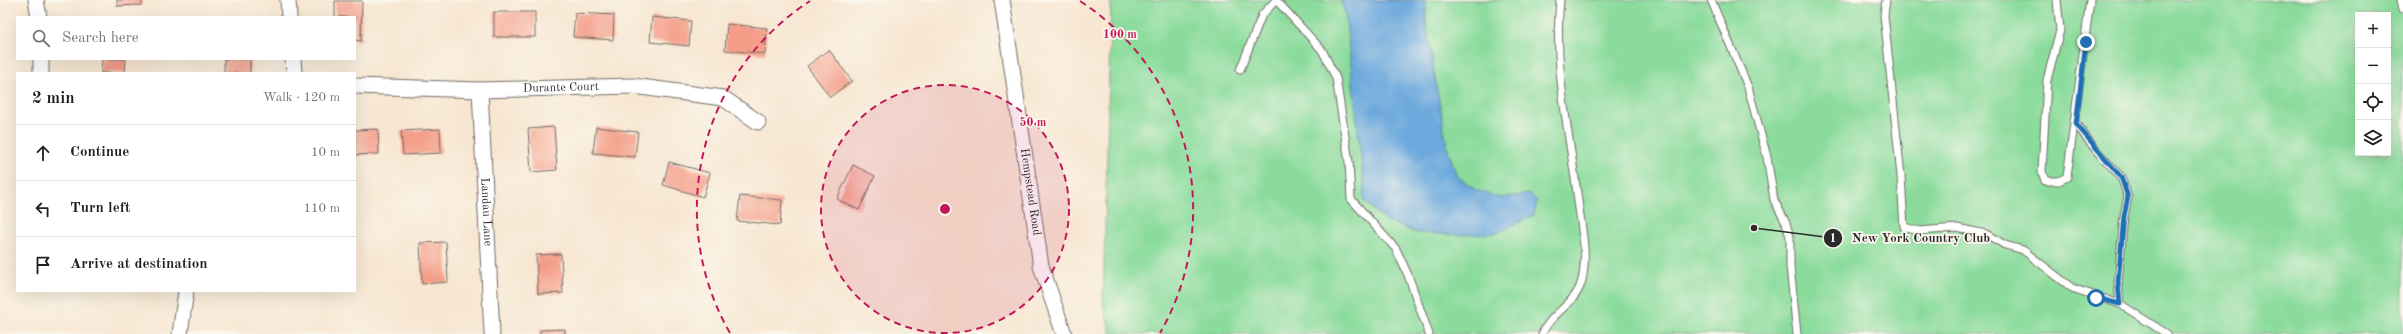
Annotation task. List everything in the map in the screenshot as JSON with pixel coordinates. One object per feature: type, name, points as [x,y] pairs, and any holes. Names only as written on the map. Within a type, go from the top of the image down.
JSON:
[{"type":"street","points":[[36,0],[39,16]]},
{"type":"street","points":[[288,0],[289,16]]},
{"type":"street","name":"Hempstead Road","points":[[1002,0],[1041,266],[1064,334]]},
{"type":"street","points":[[40,72],[41,60]]},
{"type":"street","points":[[293,60],[294,72]]},
{"type":"street","name":"Durante Court","points":[[356,86],[480,90],[633,86],[723,98],[758,122]]},
{"type":"street","name":"Landau Lane","points":[[480,90],[492,334]]},
{"type":"street","points":[[180,334],[186,292]]},
{"type":"lane","points":[[1240,70],[1262,15],[1276,0],[1322,50],[1336,78],[1349,162],[1351,199],[1396,249],[1408,275],[1429,334]]},
{"type":"lane","points":[[1542,334],[1545,325],[1575,298],[1582,279],[1583,242],[1560,74],[1557,28],[1560,0]]},
{"type":"lane","points":[[1711,0],[1748,87],[1767,158],[1774,200],[1786,222],[1790,237],[1790,266],[1797,334]]},
{"type":"lane","points":[[1886,0],[1884,16],[1901,176],[1904,226],[1919,231],[1957,228],[1986,234],[2005,245],[2023,250],[2072,288],[2120,304],[2167,334]]},
{"type":"lane","points":[[2057,0],[2060,30],[2047,80],[2042,171],[2045,181],[2059,181],[2067,177],[2076,124],[2090,0]]},
{"type":"lane","points":[[2401,0],[2403,9]]},
{"type":"lane","points":[[2076,124],[2121,177],[2128,197],[2124,216],[2118,282],[2120,304]]},
{"type":"green space","points":[[1111,0],[2403,0],[2403,334],[1111,334],[1103,304]]},
{"type":"water","points":[[1340,0],[1426,0],[1426,24],[1447,147],[1457,176],[1476,190],[1501,198],[1529,194],[1537,201],[1534,215],[1498,233],[1463,235],[1417,233],[1386,221],[1363,200],[1364,185],[1345,12]]},
{"type":"building","points":[[117,0],[142,0],[142,5],[117,6]]},
{"type":"building","points":[[335,1],[362,1],[361,41],[356,40],[356,16],[335,16]]},
{"type":"building","points":[[494,12],[535,12],[535,37],[494,37]]},
{"type":"building","points":[[575,13],[614,15],[613,40],[573,37]]},
{"type":"building","points":[[652,17],[691,21],[689,46],[650,42]]},
{"type":"building","points":[[727,24],[767,28],[765,54],[725,50]]},
{"type":"building","points":[[829,50],[852,81],[830,97],[807,66]]},
{"type":"building","points":[[102,60],[126,60],[125,72],[101,72]]},
{"type":"building","points":[[224,60],[250,60],[250,72],[224,72]]},
{"type":"building","points":[[554,127],[557,170],[531,172],[528,129]]},
{"type":"building","points":[[596,127],[638,132],[635,157],[593,153]]},
{"type":"building","points":[[378,129],[379,154],[356,155],[356,130]]},
{"type":"building","points":[[440,129],[441,153],[403,155],[401,131]]},
{"type":"building","points":[[669,162],[710,173],[703,197],[663,185]]},
{"type":"building","points":[[853,165],[875,176],[859,210],[837,199]]},
{"type":"building","points":[[740,196],[782,200],[780,225],[737,221]]},
{"type":"building","points":[[446,242],[448,282],[422,284],[420,243]]},
{"type":"building","points":[[561,254],[563,293],[538,294],[536,255]]},
{"type":"building","points":[[565,329],[565,334],[540,334],[540,330]]},
{"type":"place","name":"New York Country Club","points":[[1754,228]]},
{"type":"route","points":[[2086,42],[2076,124],[2095,149],[2121,177],[2128,197],[2124,216],[2118,282],[2120,304],[2096,298]]}]
